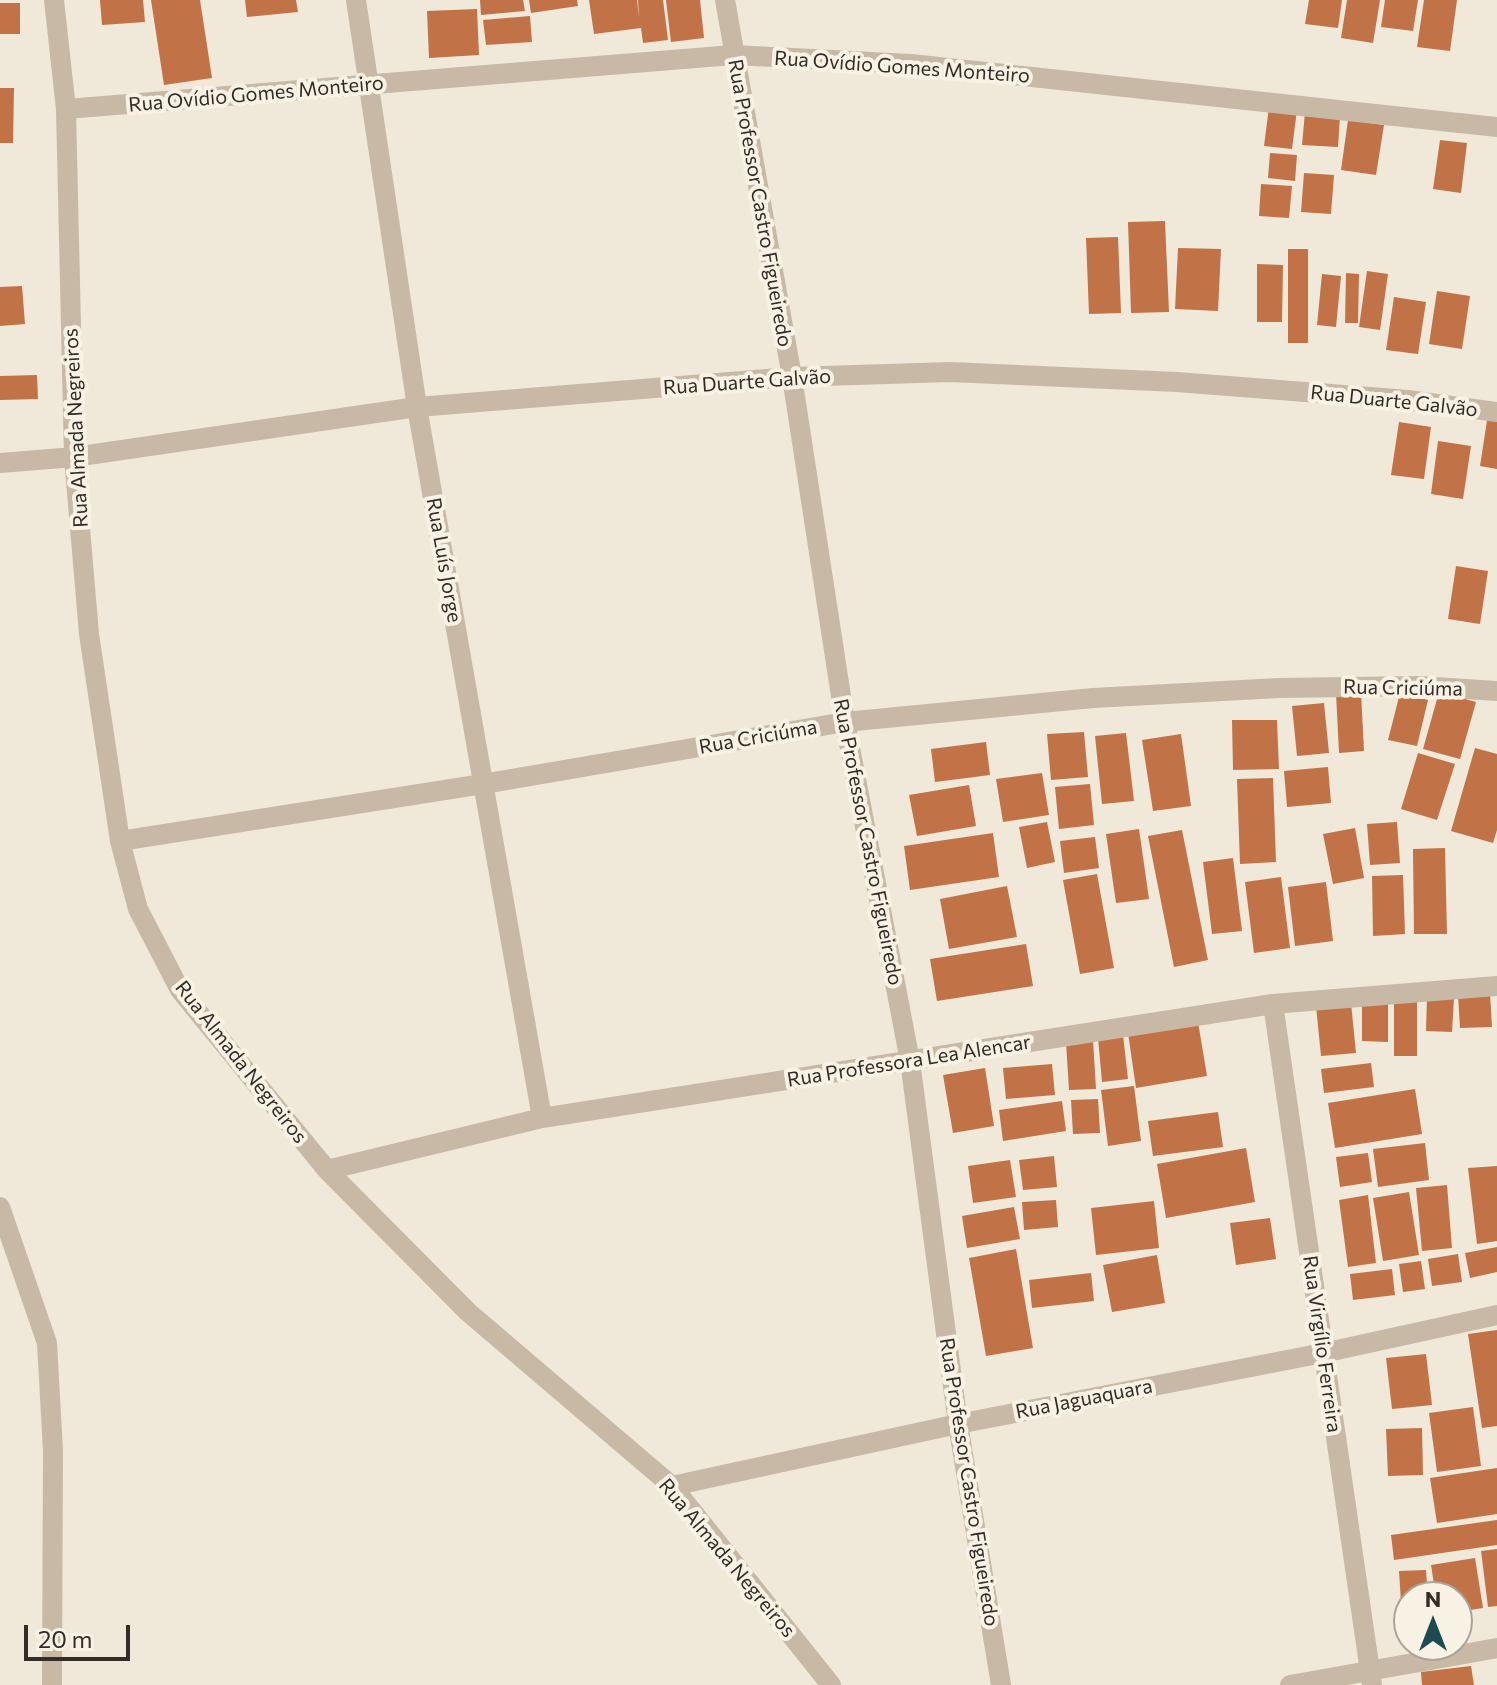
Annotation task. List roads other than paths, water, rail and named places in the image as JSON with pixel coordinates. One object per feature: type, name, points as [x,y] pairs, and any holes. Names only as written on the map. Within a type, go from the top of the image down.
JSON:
[{"type":"street","name":"Rua Almada Negreiros","points":[[54,0],[66,109],[74,457],[89,634],[120,841],[138,909],[180,990],[327,1170],[468,1312],[672,1486],[831,1685]]},
{"type":"street","name":"Rua Luís Jorge","points":[[356,0],[417,407],[542,1118]]},
{"type":"street","name":"Rua Professor Castro Figueiredo","points":[[725,0],[792,377],[845,722],[910,1061],[958,1424],[1001,1685]]},
{"type":"street","name":"Rua Ovídio Gomes Monteiro","points":[[66,109],[733,55],[911,64],[1497,127]]},
{"type":"street","name":"Rua Duarte Galvão","points":[[0,463],[74,457],[417,407],[792,377],[950,372],[1177,382],[1408,400],[1497,412]]},
{"type":"street","name":"Rua Criciúma","points":[[120,841],[483,784],[845,722],[1093,698],[1248,690],[1419,686],[1497,691]]},
{"type":"street","name":"Rua Professora Lea Alencar","points":[[327,1170],[542,1118],[1273,1004],[1497,986]]},
{"type":"street","name":"Rua Virgílio Ferreira","points":[[1273,1004],[1371,1678]]},
{"type":"street","points":[[0,1207],[47,1343],[53,1451],[52,1685]]},
{"type":"street","name":"Rua Jaguaquara","points":[[672,1486],[958,1424],[1323,1353],[1497,1315]]},
{"type":"street","points":[[1290,1685],[1371,1678],[1497,1648]]}]
